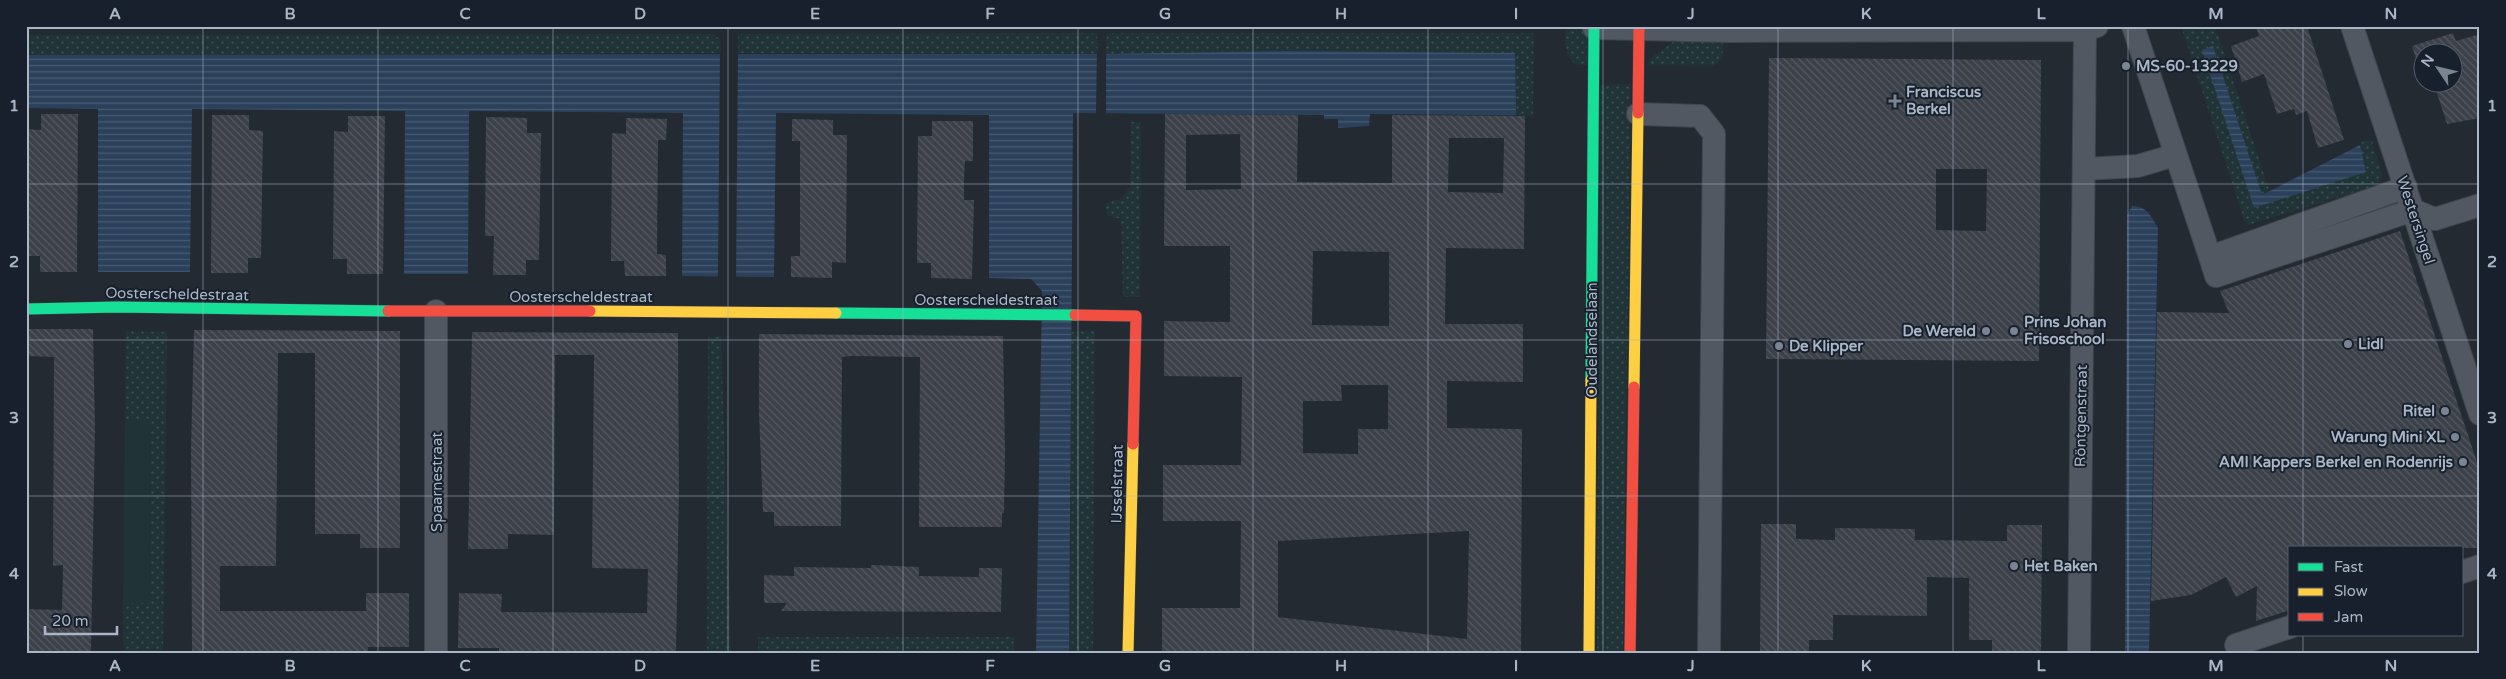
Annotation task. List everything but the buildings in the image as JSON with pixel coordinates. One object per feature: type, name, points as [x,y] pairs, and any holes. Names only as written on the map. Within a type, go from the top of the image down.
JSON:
[{"type":"street","points":[[2133,26],[2174,155],[2216,276],[2413,210],[2435,219],[2480,205]]},
{"type":"street","name":"Westersingel","points":[[2352,26],[2480,414]]},
{"type":"street","points":[[1594,27],[2091,28]]},
{"type":"street","name":"Oudelandselaan","points":[[1589,653],[1594,27]]},
{"type":"street","points":[[1630,653],[1638,28]]},
{"type":"street","name":"Röntgenstraat","points":[[2079,653],[2084,169],[2091,28]]},
{"type":"street","points":[[1638,114],[1700,116],[1714,134],[1709,653]]},
{"type":"street","points":[[2084,169],[2138,166],[2174,155]]},
{"type":"street","points":[[2210,257],[2406,187]]},
{"type":"street","name":"Oosterscheldestraat","points":[[26,309],[117,307],[1136,316]]},
{"type":"street","name":"Spaarnestraat","points":[[436,311],[436,653]]},
{"type":"street","name":"IJsselstraat","points":[[1128,653],[1136,316]]},
{"type":"street","points":[[2464,571],[2480,566]]},
{"type":"street","points":[[2236,645],[2288,628]]},
{"type":"green space","points":[[1566,26],[1587,26],[1587,65],[1576,65],[1569,57],[1565,42]]},
{"type":"green space","points":[[2181,26],[2215,26],[2270,192],[2262,196],[2213,46],[2203,50],[2254,208],[2366,172],[2360,145],[2364,140],[2372,141],[2382,175],[2381,181],[2374,186],[2249,225],[2245,222]]},
{"type":"green space","points":[[1097,33],[1098,54],[738,53],[738,34]]},
{"type":"green space","points":[[1107,33],[1534,33],[1533,116],[1516,115],[1515,53],[1284,51],[1105,54]]},
{"type":"green space","points":[[714,34],[720,40],[721,53],[26,55],[26,35]]},
{"type":"green space","points":[[1676,40],[1723,41],[1722,55],[1717,64],[1713,66],[1647,65],[1652,57]]},
{"type":"green space","points":[[1631,84],[1623,653],[1597,653],[1600,85]]},
{"type":"green space","points":[[1131,122],[1141,122],[1140,297],[1123,297],[1121,219],[1106,215],[1106,203],[1121,199],[1130,187]]},
{"type":"green space","points":[[1095,330],[1093,653],[1069,653],[1071,332]]},
{"type":"green space","points":[[126,331],[167,332],[163,653],[124,653],[123,603],[149,603],[150,422],[125,421]]},
{"type":"green space","points":[[708,337],[721,337],[731,653],[707,653]]},
{"type":"green space","points":[[125,421],[150,421],[149,603],[123,603]]},
{"type":"green space","points":[[758,637],[1014,637],[1014,653],[758,653]]},
{"type":"water","points":[[2213,46],[2262,195],[2360,145],[2366,172],[2254,208],[2202,50]]},
{"type":"water","points":[[1284,51],[1515,53],[1516,115],[1370,114],[1369,126],[1338,128],[1338,119],[1324,119],[1324,115],[1073,113],[1069,653],[1036,653],[1042,291],[1031,279],[989,278],[989,115],[776,113],[774,277],[682,276],[683,113],[469,111],[468,274],[404,274],[405,111],[192,109],[190,272],[98,272],[98,109],[26,108],[26,55],[1105,54]]},
{"type":"water","points":[[2132,206],[2145,210],[2158,228],[2149,653],[2125,653],[2127,215]]},
{"type":"pier","points":[[720,51],[738,51],[736,279],[718,279]]},
{"type":"pier","points":[[1097,51],[1106,51],[1106,115],[1096,115]]},
{"type":"traffic: fast","points":[[1591,380],[1594,26]]},
{"type":"traffic: fast","points":[[26,309],[117,307],[388,311]]},
{"type":"traffic: fast","points":[[836,313],[1075,315]]},
{"type":"traffic: slow","points":[[1634,387],[1638,113]]},
{"type":"traffic: slow","points":[[590,311],[836,313]]},
{"type":"traffic: slow","points":[[1589,653],[1591,380]]},
{"type":"traffic: slow","points":[[1128,653],[1133,444]]},
{"type":"traffic: jam","points":[[1638,113],[1639,26]]},
{"type":"traffic: jam","points":[[388,311],[590,311]]},
{"type":"traffic: jam","points":[[1075,315],[1136,316],[1133,444]]},
{"type":"traffic: jam","points":[[1630,653],[1634,387]]},
{"type":"place","name":"MS-60-13229","points":[[2126,66]]},
{"type":"place","name":"Franciscus Berkel","points":[[1895,101]]},
{"type":"place","name":"De Wereld","points":[[1986,331]]},
{"type":"place","name":"Prins Johan Frisoschool","points":[[2014,331]]},
{"type":"place","name":"Lidl","points":[[2348,344]]},
{"type":"place","name":"De Klipper","points":[[1779,346]]},
{"type":"place","name":"Ritel","points":[[2445,411]]},
{"type":"place","name":"Warung Mini XL","points":[[2455,437]]},
{"type":"place","name":"AMI Kappers Berkel en Rodenrijs","points":[[2463,462]]},
{"type":"place","name":"Het Baken","points":[[2014,566]]}]
